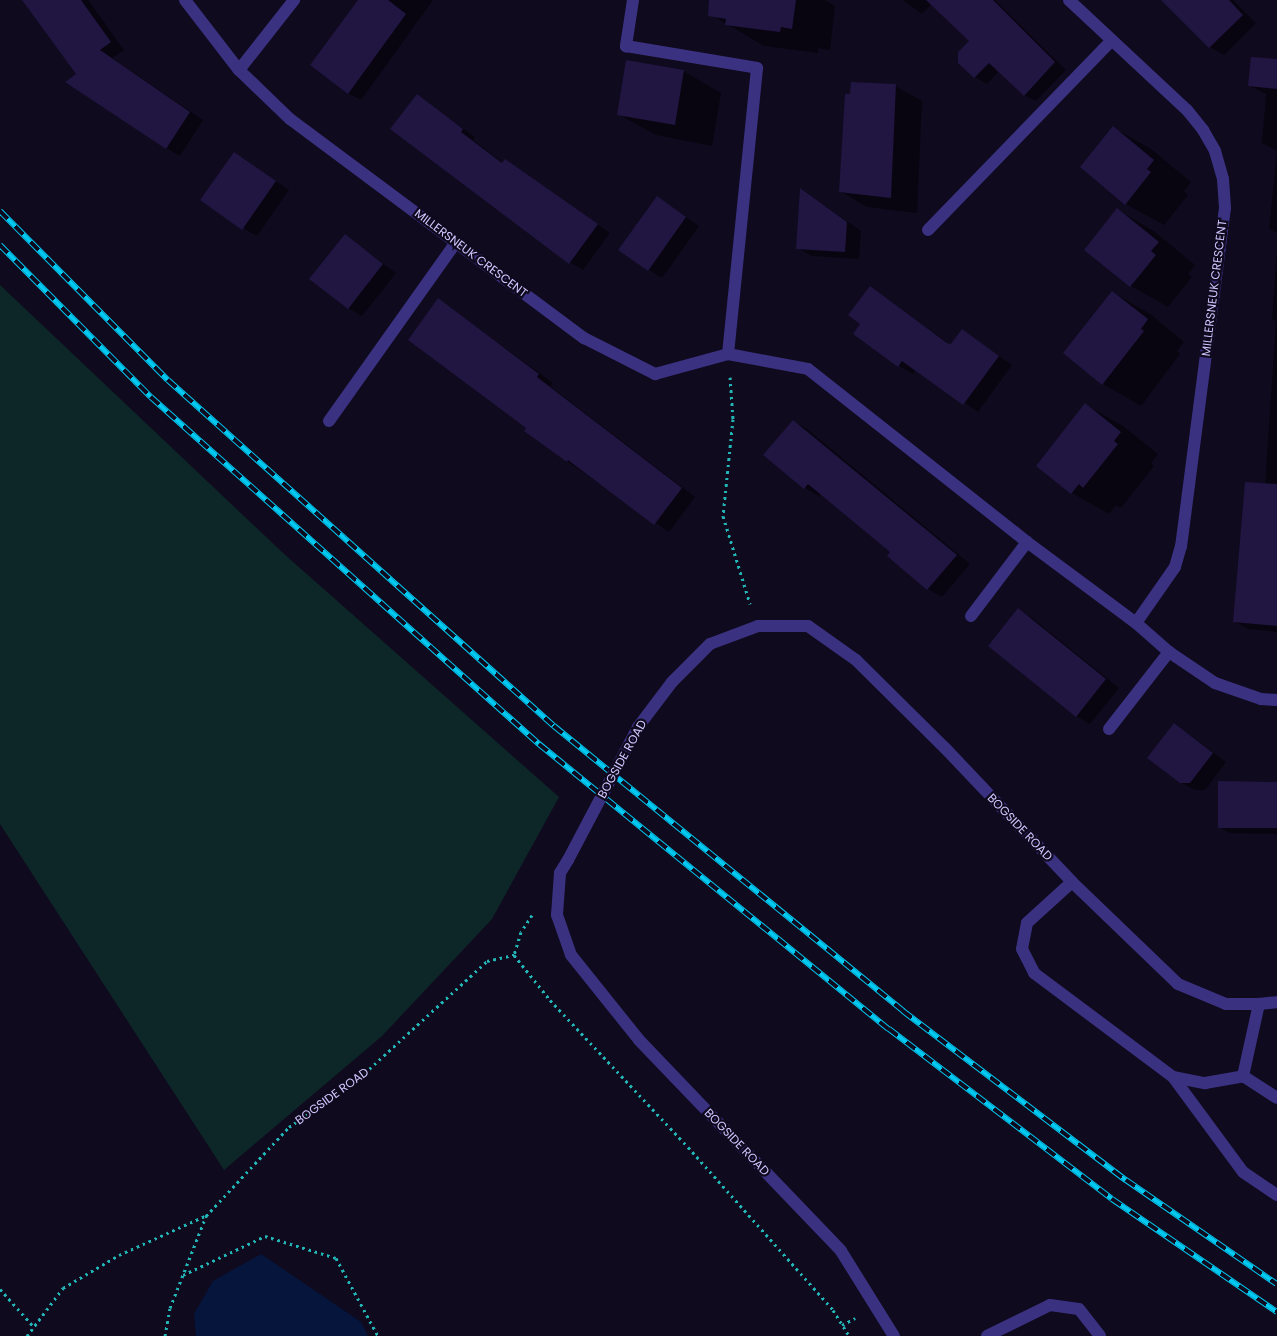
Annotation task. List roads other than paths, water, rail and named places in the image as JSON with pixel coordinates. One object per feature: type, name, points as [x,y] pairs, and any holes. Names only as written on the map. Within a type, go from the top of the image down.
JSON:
[{"type":"street","name":"MILLERSNEUK CRESCENT","points":[[185,0],[239,70],[290,119],[584,338],[655,374],[728,354],[808,369],[1027,542],[1136,623],[1169,652],[1215,683],[1262,699],[1277,700]]},
{"type":"street","points":[[239,70],[294,0]]},
{"type":"street","points":[[633,0],[626,46],[758,68],[728,354]]},
{"type":"street","name":"MILLERSNEUK CRESCENT","points":[[1069,0],[1187,110],[1203,130],[1215,151],[1223,179],[1225,208],[1181,546],[1175,567],[1136,623]]},
{"type":"street","points":[[928,230],[1112,40]]},
{"type":"street","points":[[329,421],[456,242]]},
{"type":"street","points":[[971,616],[1027,542]]},
{"type":"street","name":"BOGSIDE ROAD","points":[[894,1336],[841,1251],[639,1040],[572,955],[556,915],[560,873],[638,727],[672,682],[710,644],[758,626],[808,626],[856,660],[945,748],[1072,882],[1178,984],[1226,1004],[1277,1002]]},
{"type":"street","points":[[1109,729],[1169,652]]},
{"type":"street","points":[[1072,882],[1027,923],[1022,949],[1034,972],[1173,1077],[1243,1172],[1277,1195]]},
{"type":"street","points":[[1243,1076],[1258,1004]]},
{"type":"street","points":[[1173,1077],[1205,1084],[1243,1076],[1277,1098]]},
{"type":"street","points":[[987,1336],[1050,1305],[1079,1309],[1100,1336]]},
{"type":"water","points":[[261,1254],[361,1322],[368,1336],[196,1336],[194,1314],[213,1281]]},
{"type":"railway","points":[[0,211],[168,380],[554,726],[903,1011],[1126,1180],[1277,1284]]},
{"type":"railway","points":[[0,245],[151,397],[539,744],[889,1029],[1112,1199],[1277,1312]]}]
